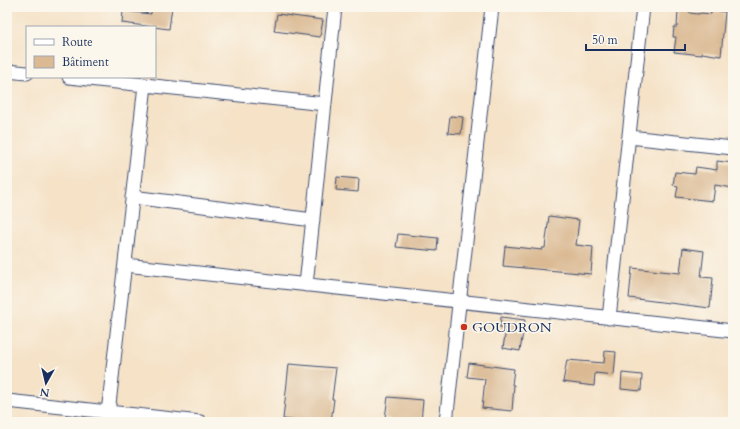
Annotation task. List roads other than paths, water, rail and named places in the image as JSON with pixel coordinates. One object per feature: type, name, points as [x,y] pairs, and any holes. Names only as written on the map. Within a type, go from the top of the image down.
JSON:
[{"type":"street","points":[[306,285],[336,7]]},
{"type":"street","points":[[446,422],[492,7]]},
{"type":"street","points":[[609,318],[643,7]]},
{"type":"street","points":[[7,71],[26,73]]},
{"type":"street","points":[[78,78],[325,104]]},
{"type":"street","points":[[107,417],[145,85]]},
{"type":"street","points":[[629,136],[733,148]]},
{"type":"street","points":[[132,197],[313,220]]},
{"type":"street","points":[[125,265],[733,331]]},
{"type":"street","points":[[7,401],[107,417],[200,422]]},
{"type":"place","name":"GOUDRON","points":[[464,327]]}]
